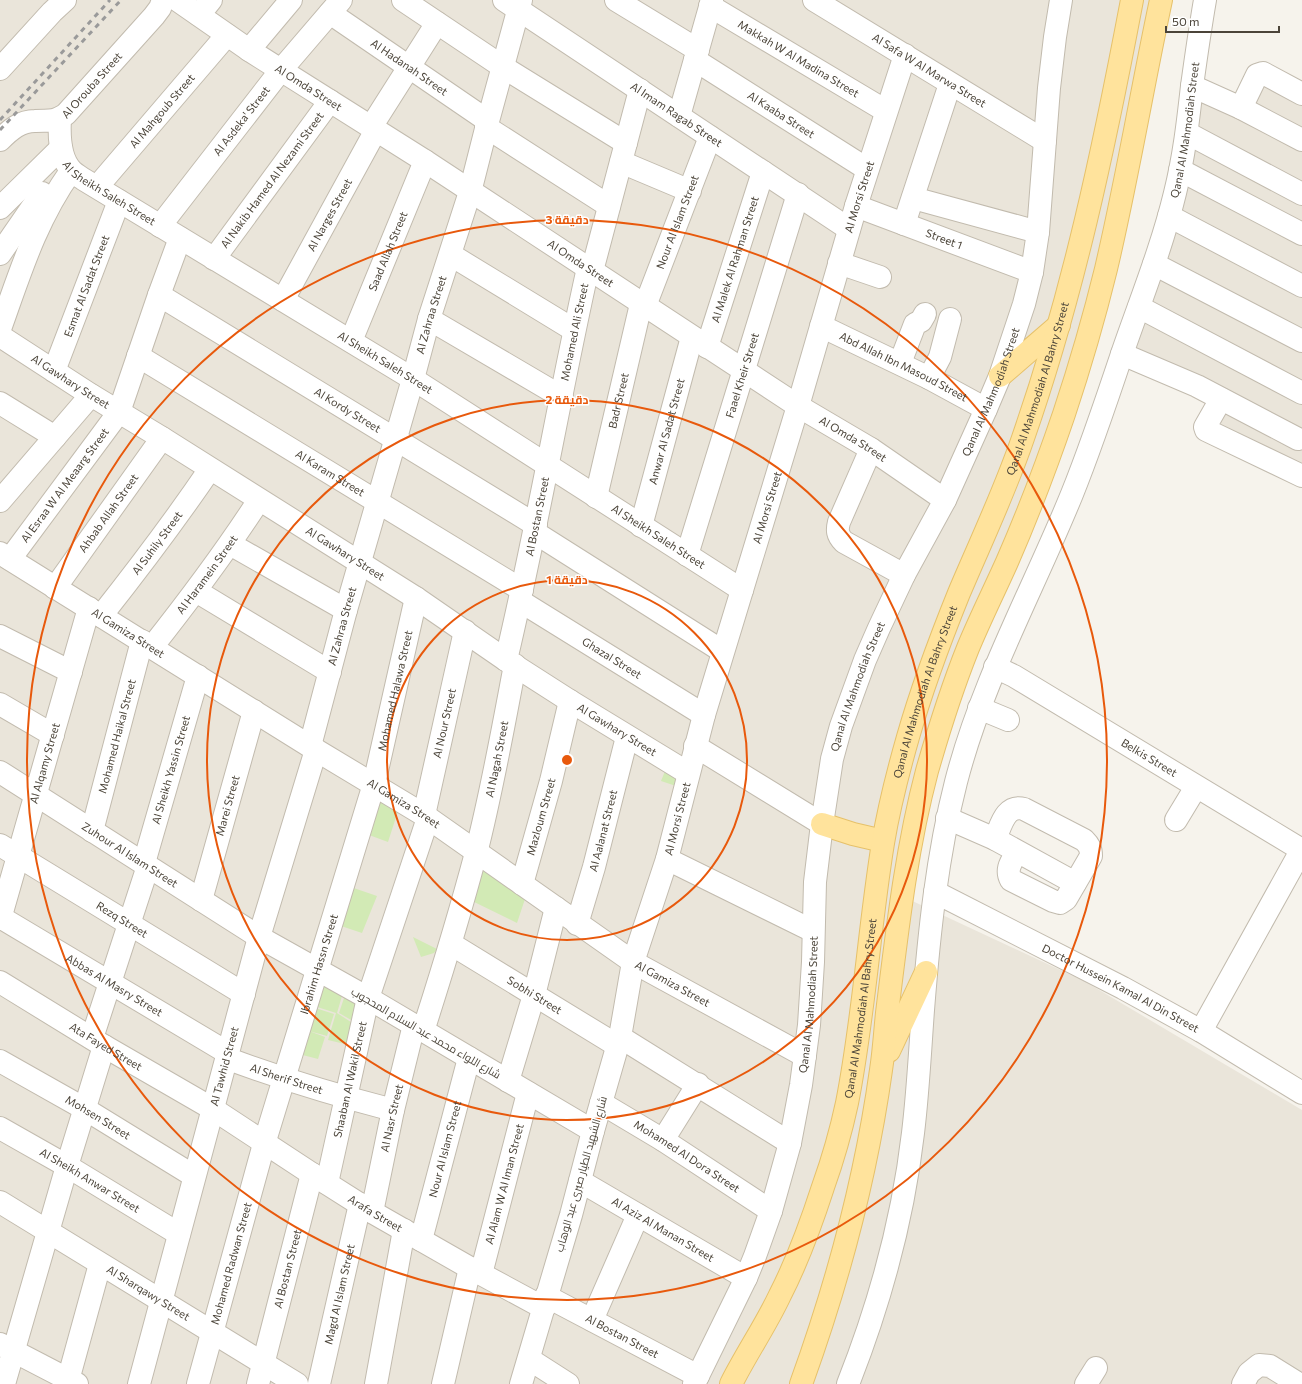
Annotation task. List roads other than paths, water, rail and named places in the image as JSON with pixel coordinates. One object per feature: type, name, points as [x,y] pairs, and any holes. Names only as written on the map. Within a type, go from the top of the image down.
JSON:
[{"type":"main road","name":"Qanal Al Mahmodiah Al Bahry Street","points":[[731,1384],[779,1299],[800,1253],[834,1156],[847,1106],[883,841],[894,789],[923,688],[955,602],[999,501],[1022,443],[1042,384],[1059,325],[1091,200],[1105,138],[1132,0]]},
{"type":"main road","points":[[801,1384],[825,1314],[852,1221],[869,1140],[882,1067],[887,1013],[908,860],[926,774],[938,731],[968,648],[1008,561],[1030,506],[1051,451],[1079,367],[1117,218],[1161,0]]},
{"type":"main road","points":[[1000,376],[1059,325]]},
{"type":"main road","points":[[822,824],[853,834],[883,841]]},
{"type":"main road","points":[[882,1067],[926,972]]},
{"type":"street","name":"Al Orouba Street","points":[[0,140],[11,129],[19,124],[36,120],[44,122],[60,118],[66,114],[154,16],[160,8],[163,0]]},
{"type":"street","name":"Al Omda Street","points":[[177,0],[205,8],[227,34],[249,50],[425,161],[470,192],[798,406],[871,449],[944,500]]},
{"type":"street","points":[[249,50],[291,0]]},
{"type":"street","points":[[403,0],[503,67],[624,153],[690,191]]},
{"type":"street","name":"Al Kaaba Street","points":[[616,0],[867,169]]},
{"type":"street","name":"Al Safa W Al Marwa Street","points":[[814,0],[905,54],[950,84],[1045,141]]},
{"type":"street","name":"Qanal Al Mahmodiah Street","points":[[696,1380],[746,1278],[764,1234],[790,1143],[798,1107],[805,1056],[811,994],[815,882],[822,824],[832,760],[843,719],[864,660],[904,574],[944,500],[986,409],[1000,376],[1024,304],[1032,272],[1038,232],[1051,73],[1061,0]]},
{"type":"street","name":"Qanal Al Mahmodiah Street","points":[[848,1384],[867,1333],[885,1275],[898,1223],[905,1185],[914,1125],[926,972],[935,892],[947,818],[956,781],[979,708],[995,667],[1072,494],[1102,414],[1154,264],[1169,216],[1180,170],[1187,133],[1204,0]]},
{"type":"street","name":"Al Zahraa Street","points":[[313,748],[346,610],[429,319],[470,192],[503,67],[515,3]]},
{"type":"street","name":"Al Imam Ragab Street","points":[[515,3],[640,90],[849,229]]},
{"type":"street","points":[[679,116],[711,3]]},
{"type":"street","name":"Makkah W Al Madina Street","points":[[711,3],[886,111]]},
{"type":"street","points":[[4,58],[52,4]]},
{"type":"street","name":"Al Hadanah Street","points":[[336,7],[409,67],[487,124],[609,206]]},
{"type":"street","name":"Al Asdeka' Street","points":[[160,226],[280,70],[336,7]]},
{"type":"street","name":"Al Narges Street","points":[[283,300],[374,128],[409,67],[437,23]]},
{"type":"street","name":"Al Mahgoub Street","points":[[97,187],[227,34]]},
{"type":"street","name":"Al Morsi Street","points":[[633,962],[667,859],[695,746],[722,651],[798,406],[867,169],[905,54]]},
{"type":"street","points":[[1241,108],[1257,75],[1264,73],[1302,94]]},
{"type":"street","points":[[904,224],[950,84]]},
{"type":"street","points":[[1192,86],[1241,108],[1302,140]]},
{"type":"street","name":"Mohamed Ali Street","points":[[548,466],[574,330],[624,153],[640,90]]},
{"type":"street","name":"Al Nakib Hamed Al Nezami Street","points":[[214,259],[330,101]]},
{"type":"street","name":"Al Sheikh Saleh Street","points":[[60,118],[59,134],[61,148],[72,171],[118,201],[413,379],[742,590]]},
{"type":"street","points":[[1187,133],[1302,194]]},
{"type":"street","name":"Nour Al Islam Street","points":[[643,305],[690,191],[710,137]]},
{"type":"street","points":[[0,254],[41,190],[61,148]]},
{"type":"street","name":"Saad Allah Street","points":[[351,341],[425,161]]},
{"type":"street","points":[[1180,170],[1302,234]]},
{"type":"street","points":[[0,208],[41,190],[72,171]]},
{"type":"street","name":"Al Malek Al Rahman Street","points":[[700,342],[763,172]]},
{"type":"street","points":[[0,329],[34,236],[41,190]]},
{"type":"street","name":"Faael Kheir Street","points":[[687,556],[798,194]]},
{"type":"street","points":[[913,198],[1038,232]]},
{"type":"street","name":"Esmat Al Sadat Street","points":[[54,371],[118,201]]},
{"type":"street","name":"Street 1","points":[[856,206],[1032,272]]},
{"type":"street","points":[[1169,216],[1302,286]]},
{"type":"street","name":"Al Esraa W Al Meaarg Street","points":[[5,556],[119,412],[180,238]]},
{"type":"street","points":[[451,254],[574,330]]},
{"type":"street","points":[[839,263],[880,277]]},
{"type":"street","points":[[1154,264],[1302,341]]},
{"type":"street","name":"Al Kordy Street","points":[[159,295],[395,439],[535,528],[722,651]]},
{"type":"street","name":"Badr Street","points":[[596,497],[643,305]]},
{"type":"street","points":[[1139,307],[1302,393]]},
{"type":"street","points":[[900,363],[915,324],[921,321],[925,314]]},
{"type":"street","points":[[429,319],[562,397]]},
{"type":"street","points":[[929,378],[940,357],[950,319]]},
{"type":"street","name":"Abd Allah Ibn Masoud Street","points":[[821,326],[900,363],[986,409]]},
{"type":"street","name":"Al Gawhary Street","points":[[0,336],[91,395],[416,598],[510,663],[627,737],[688,773]]},
{"type":"street","name":"Anwar Al Sadat Street","points":[[641,526],[700,342]]},
{"type":"street","points":[[1122,354],[1197,386],[1221,399],[1300,436],[1293,471],[1206,430],[1204,427],[1221,399]]},
{"type":"street","name":"Al Karam Street","points":[[138,356],[377,502],[521,596]]},
{"type":"street","points":[[0,500],[91,395]]},
{"type":"street","points":[[0,403],[55,437]]},
{"type":"street","name":"Ahbab Allah Street","points":[[55,588],[162,438]]},
{"type":"street","points":[[871,449],[837,529],[839,536],[844,542],[904,574]]},
{"type":"street","name":"Al Bostan Street","points":[[510,663],[521,596],[548,466]]},
{"type":"street","name":"Al Suhily Street","points":[[95,612],[152,550],[210,469]]},
{"type":"street","name":"Al Haramein Street","points":[[147,644],[196,592],[259,500]]},
{"type":"street","points":[[230,544],[346,610]]},
{"type":"street","name":"Al Gamiza Street","points":[[5,556],[313,748],[426,816],[633,962],[805,1056]]},
{"type":"street","points":[[196,592],[330,672]]},
{"type":"street","name":"Ghazal Street","points":[[521,596],[704,715]]},
{"type":"street","name":"Mohamed Halawa Street","points":[[374,784],[416,598]]},
{"type":"street","name":"Al Alqamy Street","points":[[0,918],[9,850],[35,796],[71,672],[95,612]]},
{"type":"street","name":"Al Nour Street","points":[[426,816],[465,631]]},
{"type":"street","points":[[0,636],[71,672]]},
{"type":"street","name":"Mohamed Haikal Street","points":[[92,831],[147,644]]},
{"type":"street","name":"Al Nagah Street","points":[[476,852],[489,798],[510,663]]},
{"type":"street","name":"Belkis Street","points":[[995,667],[1021,680],[1302,850]]},
{"type":"street","name":"Al Sheikh Yassin Street","points":[[48,1232],[85,1108],[110,982],[146,865],[198,676]]},
{"type":"street","name":"Mazloum Street","points":[[522,884],[551,780],[570,701]]},
{"type":"street","points":[[0,704],[53,735]]},
{"type":"street","points":[[979,708],[1008,720]]},
{"type":"street","name":"Marei Street","points":[[201,900],[254,711]]},
{"type":"street","name":"Al Aalanat Street","points":[[578,924],[627,737]]},
{"type":"street","points":[[695,746],[822,824]]},
{"type":"street","name":"Al Tawhid Street","points":[[139,1384],[259,937],[313,748]]},
{"type":"street","name":"Zuhour Al Islam Street","points":[[0,772],[35,796],[259,937]]},
{"type":"street","name":"Ibrahim Hassn Street","points":[[264,1144],[374,784]]},
{"type":"street","points":[[1176,820],[1196,786]]},
{"type":"street","points":[[947,818],[1017,852],[1009,866],[1008,871],[1012,880],[1053,901],[1060,903],[1066,899],[1091,856],[1091,850],[1084,840],[1024,809],[1019,808],[1008,812],[995,840]]},
{"type":"street","name":"Shaaban Al Wakil Street","points":[[319,1179],[345,1098],[368,998],[426,816]]},
{"type":"street","name":"Rezq Street","points":[[9,850],[244,994]]},
{"type":"street","points":[[1201,1031],[1302,850]]},
{"type":"street","name":"Al Nasr Street","points":[[366,1208],[393,1110],[418,1028],[451,944],[476,852]]},
{"type":"street","points":[[667,859],[814,931]]},
{"type":"street","name":"Doctor Hussein Kamal Al Din Street","points":[[935,892],[1123,988],[1201,1031],[1302,1093]]},
{"type":"street","points":[[508,1081],[534,995],[556,908]]},
{"type":"street","name":"Abbas Al Masry Street","points":[[0,918],[110,982],[227,1055]]},
{"type":"street","name":"شارع اللواء محمد عبد السلام المحجوب","points":[[259,937],[368,998],[593,1131]]},
{"type":"street","name":"Sobhi Street","points":[[451,944],[534,995],[698,1084],[790,1143]]},
{"type":"street","name":"شارع الشهيد الطيار صبرى عبد الوهاب","points":[[521,1384],[571,1215],[619,1041],[633,962]]},
{"type":"street","name":"Ata Fayed Street","points":[[0,982],[98,1042],[213,1109]]},
{"type":"street","name":"Al Sherif Street","points":[[227,1055],[284,1079],[345,1098],[393,1110]]},
{"type":"street","name":"Nour Al Islam Street","points":[[376,1384],[412,1235],[469,1058]]},
{"type":"street","name":"Mohsen Street","points":[[0,1061],[85,1108],[194,1176]]},
{"type":"street","points":[[663,1140],[698,1084]]},
{"type":"street","name":"Al Alam W Al Iman Street","points":[[443,1384],[528,1093]]},
{"type":"street","name":"Mohamed Al Dora Street","points":[[601,1103],[663,1140],[771,1211]]},
{"type":"street","name":"Arafa Street","points":[[213,1109],[319,1179],[412,1235],[476,1271],[545,1302]]},
{"type":"street","name":"Al Sheikh Anwar Street","points":[[0,1128],[67,1166],[179,1234]]},
{"type":"street","name":"Mohamed Radwan Street","points":[[198,1384],[264,1144]]},
{"type":"street","name":"Al Bostan Street","points":[[261,1374],[319,1179]]},
{"type":"street","name":"Al Aziz Al Manan Street","points":[[580,1181],[746,1278]]},
{"type":"street","name":"Al Sharqawy Street","points":[[0,1202],[161,1300],[212,1333],[261,1374],[297,1384]]},
{"type":"street","name":"Magd Al Islam Street","points":[[319,1384],[366,1208]]},
{"type":"street","points":[[592,1320],[638,1215]]},
{"type":"street","points":[[4,1384],[7,1347],[48,1232]]},
{"type":"street","points":[[7,1347],[71,1382],[100,1264]]},
{"type":"street","name":"Al Bostan Street","points":[[545,1302],[592,1320],[696,1380]]},
{"type":"street","points":[[529,1359],[568,1384]]},
{"type":"street","points":[[1246,1378],[1259,1365],[1270,1366],[1298,1384]]},
{"type":"railway","points":[[0,120],[110,0]]},
{"type":"railway","points":[[0,130],[121,0]]}]
